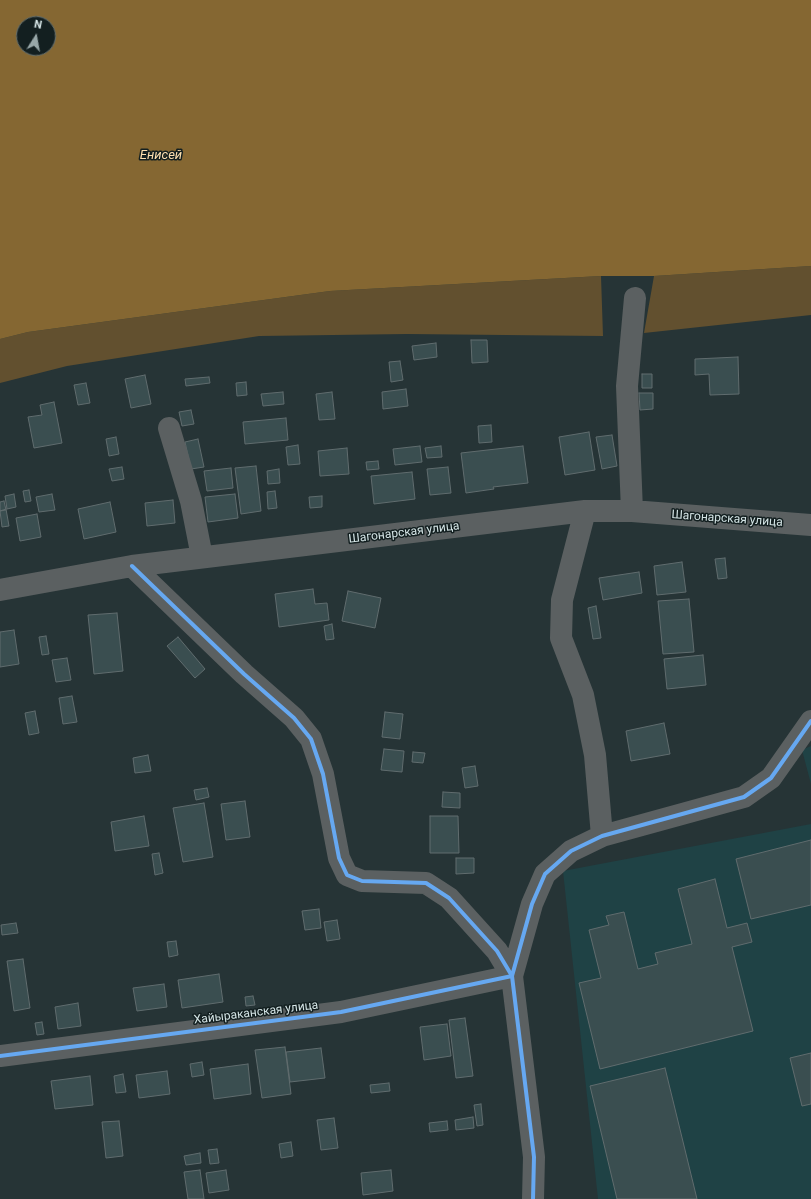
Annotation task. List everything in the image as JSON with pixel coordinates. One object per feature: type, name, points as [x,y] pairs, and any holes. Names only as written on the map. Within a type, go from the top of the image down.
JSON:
[{"type":"street","points":[[632,511],[627,386],[635,298]]},
{"type":"street","points":[[169,428],[191,501],[202,557]]},
{"type":"street","points":[[585,511],[562,600],[561,638],[583,695],[595,755],[602,836]]},
{"type":"street","name":"Шагонарская улица","points":[[0,590],[132,566],[585,511],[632,511],[811,525]]},
{"type":"street","points":[[132,566],[244,674],[294,718],[311,739],[323,774],[339,858],[347,875],[362,881],[426,883],[449,898],[497,951],[512,976]]},
{"type":"street","points":[[533,1199],[534,1157],[512,976],[532,904],[545,874],[571,851],[602,836],[744,797],[771,778],[811,721]]},
{"type":"street","name":"Хайыраканская улица","points":[[0,1056],[341,1012],[512,976]]},
{"type":"shaded area","points":[[811,266],[811,315],[644,333],[654,276]]},
{"type":"shaded area","points":[[601,276],[603,336],[407,334],[259,336],[67,366],[0,383],[0,339],[28,332],[330,291]]},
{"type":"shaded area","points":[[811,746],[811,784],[802,750]]},
{"type":"shaded area","points":[[811,824],[811,1199],[598,1199],[563,871]]},
{"type":"water","name":"Енисей","points":[[0,0],[811,0],[811,266],[654,276],[601,276],[330,291],[28,332],[0,339]]},
{"type":"building","points":[[471,340],[487,340],[488,362],[472,363]]},
{"type":"building","points":[[436,343],[437,357],[414,360],[412,346]]},
{"type":"building","points":[[738,357],[739,394],[710,395],[709,374],[695,375],[695,359]]},
{"type":"building","points":[[400,361],[403,380],[391,382],[389,362]]},
{"type":"building","points":[[642,374],[652,374],[652,388],[642,388]]},
{"type":"building","points":[[145,375],[151,404],[131,408],[125,379]]},
{"type":"building","points":[[209,377],[210,383],[186,386],[185,379]]},
{"type":"building","points":[[246,382],[247,395],[237,396],[236,383]]},
{"type":"building","points":[[86,383],[90,403],[78,405],[74,385]]},
{"type":"building","points":[[406,389],[408,406],[383,409],[382,392]]},
{"type":"building","points":[[283,392],[284,404],[263,406],[261,394]]},
{"type":"building","points":[[332,392],[335,419],[319,420],[316,394]]},
{"type":"building","points":[[639,393],[653,393],[653,409],[640,410]]},
{"type":"building","points":[[54,402],[62,443],[34,448],[28,417],[42,415],[40,405]]},
{"type":"building","points":[[191,410],[194,424],[182,426],[179,412]]},
{"type":"building","points":[[286,418],[288,440],[245,444],[243,422]]},
{"type":"building","points":[[491,425],[492,442],[479,443],[478,426]]},
{"type":"building","points":[[589,432],[595,470],[565,475],[559,437]]},
{"type":"building","points":[[612,435],[617,466],[602,469],[596,437]]},
{"type":"building","points":[[116,437],[119,454],[109,456],[106,439]]},
{"type":"building","points":[[198,439],[204,467],[191,469],[185,442]]},
{"type":"building","points":[[298,445],[300,464],[288,465],[286,447]]},
{"type":"building","points":[[420,446],[422,462],[395,465],[393,449]]},
{"type":"building","points":[[441,446],[442,457],[427,458],[425,448]]},
{"type":"building","points":[[523,446],[528,483],[493,487],[494,489],[466,493],[461,453]]},
{"type":"building","points":[[347,448],[349,474],[320,476],[318,451]]},
{"type":"building","points":[[378,461],[379,469],[367,470],[366,462]]},
{"type":"building","points":[[256,466],[261,511],[241,514],[235,468]]},
{"type":"building","points":[[122,467],[124,479],[112,481],[109,469]]},
{"type":"building","points":[[448,467],[451,493],[430,495],[427,469]]},
{"type":"building","points":[[231,468],[233,488],[207,491],[204,471]]},
{"type":"building","points":[[279,469],[280,483],[268,484],[267,471]]},
{"type":"building","points":[[412,472],[415,499],[374,504],[371,476]]},
{"type":"building","points":[[29,490],[31,501],[25,502],[23,491]]},
{"type":"building","points":[[275,491],[277,508],[268,509],[267,492]]},
{"type":"building","points":[[14,494],[16,507],[7,509],[5,496]]},
{"type":"building","points":[[52,494],[55,510],[39,512],[36,497]]},
{"type":"building","points":[[235,494],[238,518],[208,522],[205,497]]},
{"type":"building","points":[[322,496],[322,507],[310,508],[309,497]]},
{"type":"building","points":[[173,500],[175,523],[147,526],[145,503]]},
{"type":"building","points":[[4,501],[6,510],[0,511],[0,502]]},
{"type":"building","points":[[110,502],[116,532],[84,539],[78,509]]},
{"type":"building","points":[[6,509],[9,526],[2,527],[0,511]]},
{"type":"building","points":[[37,514],[41,537],[20,541],[16,518]]},
{"type":"building","points":[[725,558],[727,578],[718,579],[715,559]]},
{"type":"building","points":[[682,562],[686,592],[657,595],[654,566]]},
{"type":"building","points":[[639,572],[642,593],[603,600],[599,578]]},
{"type":"building","points":[[313,589],[315,604],[327,603],[329,620],[279,627],[275,594]]},
{"type":"building","points":[[348,591],[381,598],[375,628],[342,621]]},
{"type":"building","points":[[689,599],[694,652],[663,654],[658,601]]},
{"type":"building","points":[[596,606],[601,638],[593,639],[588,608]]},
{"type":"building","points":[[117,613],[123,671],[94,674],[88,615]]},
{"type":"building","points":[[332,624],[334,639],[326,640],[324,626]]},
{"type":"building","points":[[14,630],[19,664],[0,667],[0,632]]},
{"type":"building","points":[[46,636],[49,654],[42,655],[39,637]]},
{"type":"building","points":[[178,637],[205,669],[195,678],[167,646]]},
{"type":"building","points":[[703,655],[706,685],[667,689],[664,659]]},
{"type":"building","points":[[67,658],[71,680],[56,682],[52,660]]},
{"type":"building","points":[[72,696],[77,722],[63,724],[59,698]]},
{"type":"building","points":[[35,711],[39,733],[29,735],[25,713]]},
{"type":"building","points":[[385,712],[403,714],[400,739],[382,737]]},
{"type":"building","points":[[664,723],[670,754],[631,761],[626,731]]},
{"type":"building","points":[[384,749],[404,751],[402,772],[381,770]]},
{"type":"building","points":[[413,752],[425,753],[423,763],[412,762]]},
{"type":"building","points":[[148,755],[151,771],[135,773],[133,758]]},
{"type":"building","points":[[475,766],[478,786],[465,788],[462,768]]},
{"type":"building","points":[[207,788],[209,797],[196,800],[194,790]]},
{"type":"building","points":[[443,792],[460,793],[460,808],[442,807]]},
{"type":"building","points":[[245,801],[250,837],[226,840],[221,804]]},
{"type":"building","points":[[204,803],[213,857],[183,862],[173,808]]},
{"type":"building","points":[[144,816],[149,846],[115,851],[111,822]]},
{"type":"building","points":[[430,816],[458,816],[459,853],[430,853]]},
{"type":"building","points":[[811,840],[811,905],[751,919],[736,859]]},
{"type":"building","points":[[159,853],[163,873],[155,875],[152,854]]},
{"type":"building","points":[[456,858],[474,858],[474,873],[456,874]]},
{"type":"building","points":[[715,879],[727,928],[747,923],[752,942],[732,947],[753,1031],[600,1069],[579,983],[601,978],[589,930],[609,925],[606,916],[624,912],[638,969],[658,964],[655,953],[692,944],[678,889]]},
{"type":"building","points":[[319,909],[321,928],[305,930],[302,911]]},
{"type":"building","points":[[337,920],[340,939],[327,941],[324,922]]},
{"type":"building","points":[[16,923],[18,933],[2,935],[1,925]]},
{"type":"building","points":[[176,941],[178,955],[169,957],[167,942]]},
{"type":"building","points":[[23,959],[30,1008],[14,1011],[7,961]]},
{"type":"building","points":[[219,974],[223,1002],[182,1008],[178,980]]},
{"type":"building","points":[[164,984],[167,1007],[137,1011],[133,988]]},
{"type":"building","points":[[253,996],[255,1005],[246,1006],[245,997]]},
{"type":"building","points":[[78,1003],[81,1026],[58,1029],[55,1007]]},
{"type":"building","points":[[465,1018],[473,1076],[456,1078],[449,1020]]},
{"type":"building","points":[[42,1022],[44,1034],[37,1035],[35,1023]]},
{"type":"building","points":[[447,1024],[451,1056],[424,1060],[420,1027]]},
{"type":"building","points":[[285,1047],[291,1094],[262,1098],[255,1050]]},
{"type":"building","points":[[321,1048],[325,1078],[290,1082],[286,1052]]},
{"type":"building","points":[[811,1053],[811,1104],[802,1106],[790,1058]]},
{"type":"building","points":[[202,1062],[204,1075],[192,1077],[190,1064]]},
{"type":"building","points":[[248,1064],[251,1094],[214,1099],[210,1069]]},
{"type":"building","points":[[665,1068],[697,1199],[617,1199],[590,1086]]},
{"type":"building","points":[[167,1071],[170,1094],[139,1098],[136,1075]]},
{"type":"building","points":[[123,1074],[126,1092],[116,1093],[114,1076]]},
{"type":"building","points":[[90,1076],[93,1105],[55,1109],[51,1081]]},
{"type":"building","points":[[389,1083],[390,1091],[371,1093],[370,1085]]},
{"type":"building","points":[[481,1104],[483,1125],[477,1126],[474,1105]]},
{"type":"building","points":[[473,1117],[474,1128],[456,1130],[455,1120]]},
{"type":"building","points":[[334,1118],[338,1148],[321,1150],[317,1120]]},
{"type":"building","points":[[119,1121],[123,1156],[106,1158],[102,1122]]},
{"type":"building","points":[[447,1121],[448,1130],[430,1132],[429,1123]]},
{"type":"building","points":[[291,1142],[293,1156],[281,1158],[279,1144]]},
{"type":"building","points":[[217,1149],[219,1163],[210,1164],[208,1150]]},
{"type":"building","points":[[200,1153],[201,1163],[186,1165],[184,1156]]},
{"type":"building","points":[[200,1170],[204,1199],[188,1199],[184,1172]]},
{"type":"building","points":[[226,1170],[229,1190],[209,1193],[206,1173]]},
{"type":"building","points":[[391,1170],[393,1191],[363,1195],[361,1173]]},
{"type":"cycle path","points":[[132,566],[244,674],[294,718],[311,739],[323,774],[339,858],[347,875],[362,881],[426,883],[449,898],[497,951],[512,976],[534,1157],[533,1199]]},
{"type":"cycle path","points":[[0,1056],[341,1012],[512,976],[532,904],[545,874],[571,851],[602,836],[744,797],[771,778],[811,721]]}]
